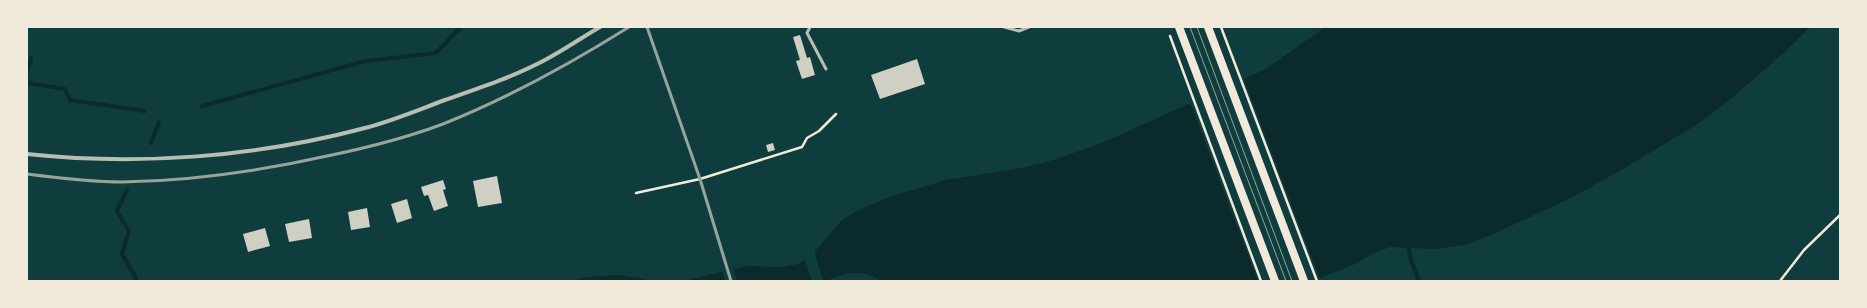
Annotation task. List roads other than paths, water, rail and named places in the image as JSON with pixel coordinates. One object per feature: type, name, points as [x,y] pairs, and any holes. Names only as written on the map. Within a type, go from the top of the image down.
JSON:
[{"type":"main road","points":[[1179,27],[1275,281]]},
{"type":"main road","points":[[1209,30],[1304,281]]},
{"type":"street","points":[[27,154],[131,161],[211,155],[298,143],[365,128],[492,85],[545,60],[600,27]]},
{"type":"lane","points":[[810,27],[807,32],[826,69]]},
{"type":"lane","points":[[1004,27],[1019,31],[1029,27]]},
{"type":"water","points":[[1325,27],[1810,27],[1787,50],[1725,104],[1696,125],[1571,198],[1489,236],[1464,245],[1435,249],[1390,247],[1374,253],[1355,264],[1313,281],[881,281],[875,277],[854,273],[840,275],[828,281],[683,281],[747,266],[783,267],[798,264],[813,254],[841,221],[857,211],[889,197],[946,180],[1021,168],[1050,161],[1102,143],[1266,69]]},
{"type":"water","points":[[618,275],[654,281],[571,281],[587,277]]},
{"type":"waterway","points":[[202,106],[366,61],[436,53],[461,27]]},
{"type":"waterway","points":[[27,73],[31,58]]},
{"type":"waterway","points":[[27,83],[65,89],[70,100],[145,111]]},
{"type":"waterway","points":[[151,143],[159,122]]},
{"type":"waterway","points":[[127,190],[117,211],[129,231],[122,254],[136,278],[135,281]]},
{"type":"waterway","points":[[1408,243],[1410,257],[1419,281]]},
{"type":"tram line","points":[[1190,27],[1286,281]]},
{"type":"tram line","points":[[1197,27],[1292,281]]},
{"type":"railway","points":[[27,174],[74,180],[110,182],[174,180],[251,171],[371,146],[443,124],[515,92],[629,27]]},
{"type":"railway","points":[[647,27],[700,179],[731,281]]}]
